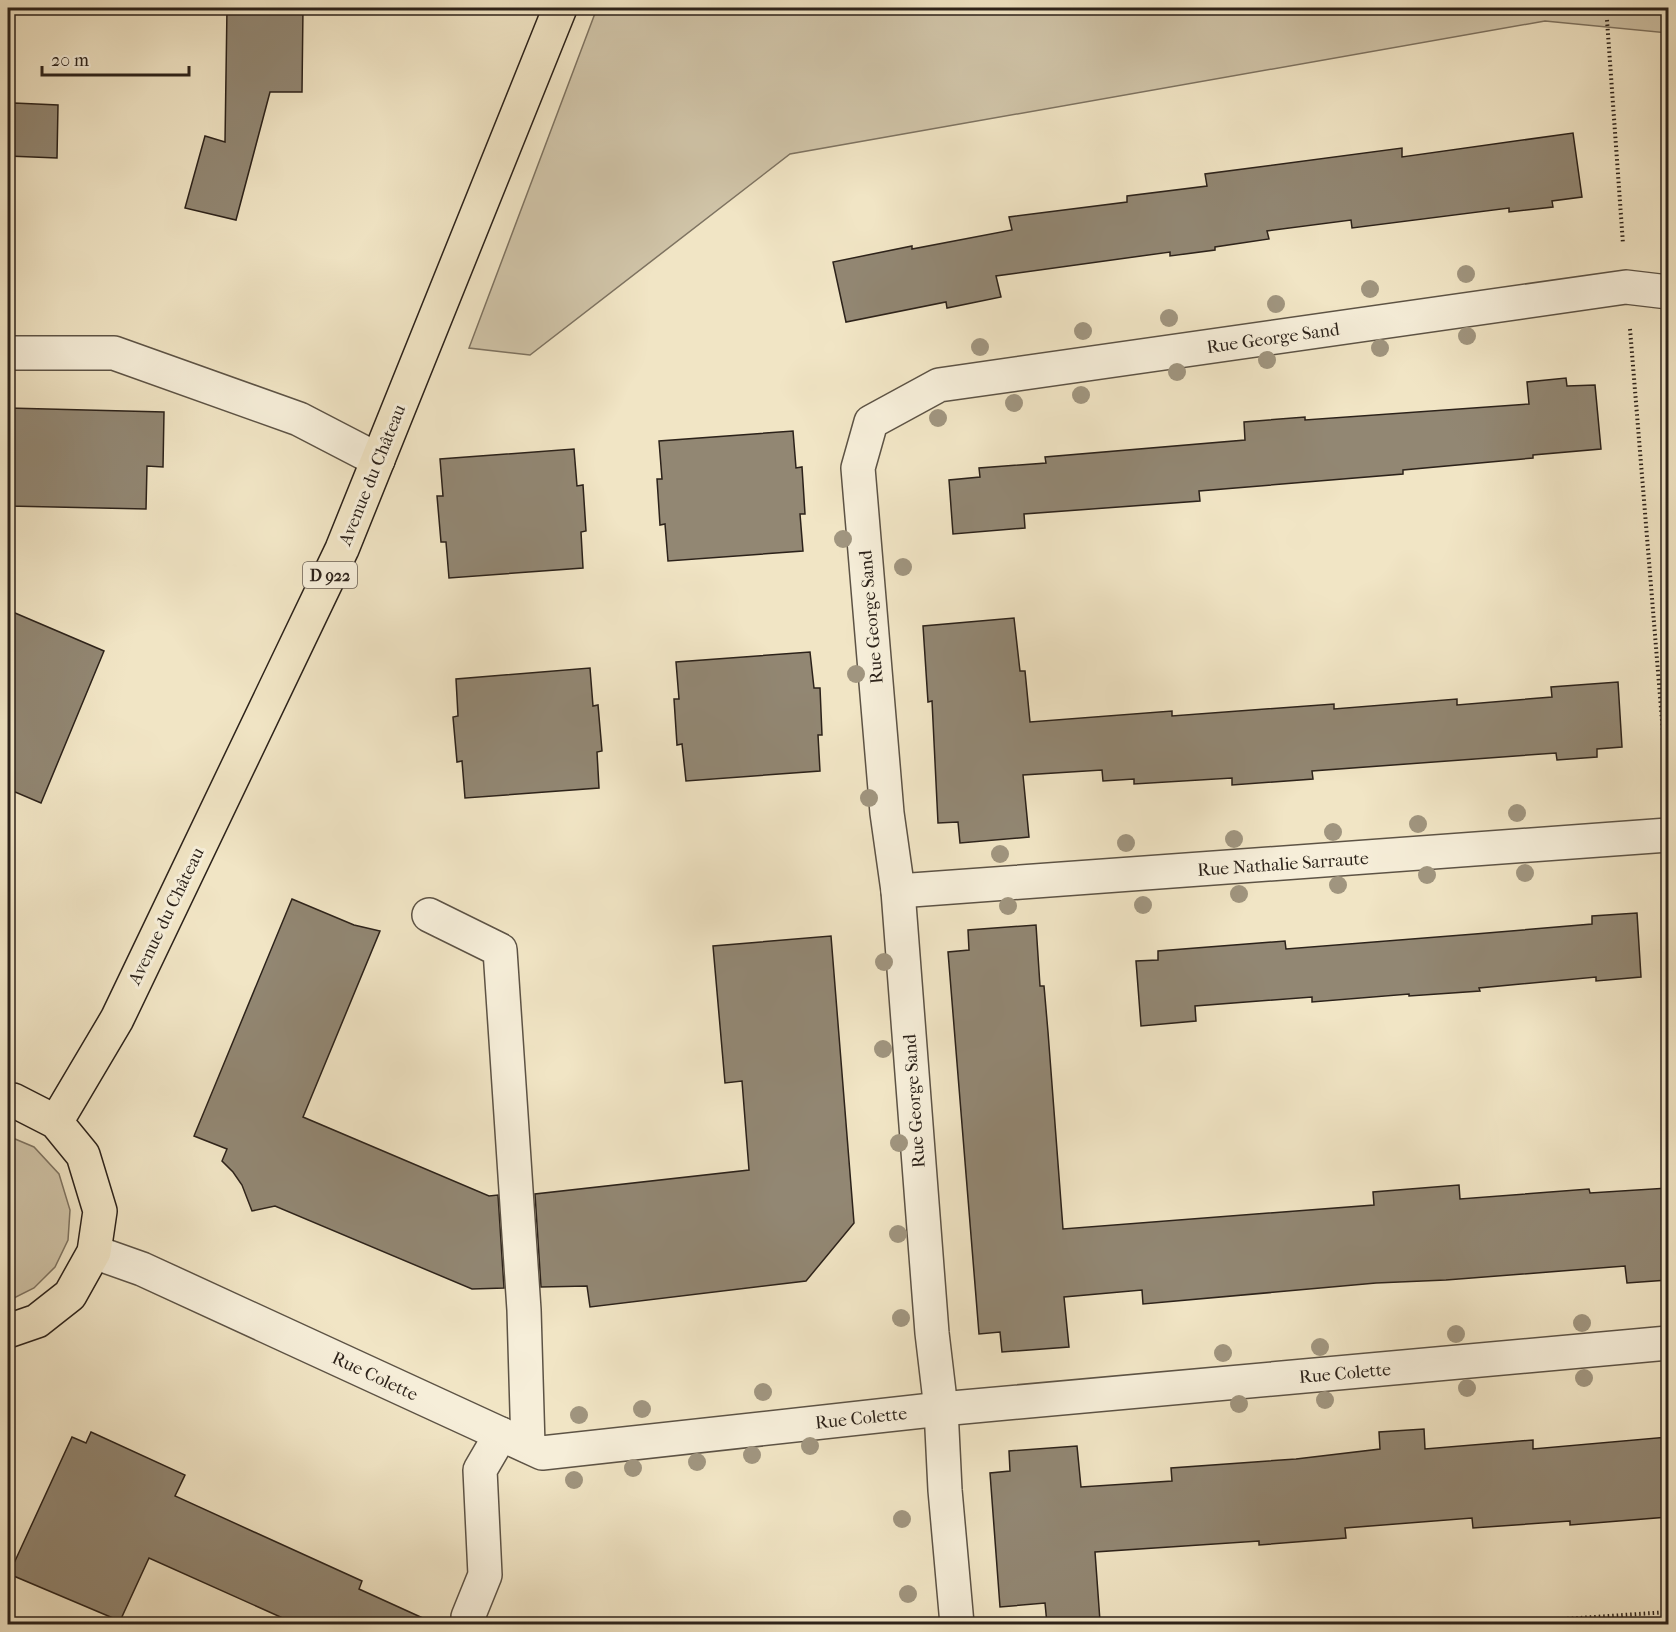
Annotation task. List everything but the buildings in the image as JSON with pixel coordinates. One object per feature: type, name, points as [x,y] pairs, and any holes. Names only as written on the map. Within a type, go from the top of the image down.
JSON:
[{"type":"main road","name":"Avenue du Château","points":[[56,1122],[117,1019],[342,549],[560,8]]},
{"type":"main road","points":[[8,1100],[13,1100],[56,1122],[83,1155],[100,1211],[94,1252],[70,1294],[37,1321],[8,1331]]},
{"type":"street","name":"Rue George Sand","points":[[957,1624],[897,891],[887,813],[858,468],[871,422],[939,385],[1626,287],[1668,292]]},
{"type":"street","points":[[8,354],[114,353],[299,419],[378,460]]},
{"type":"street","name":"Rue Nathalie Sarraute","points":[[897,891],[1668,835]]},
{"type":"street","points":[[429,915],[500,950],[524,1310],[515,1440],[480,1470],[485,1575],[468,1617],[468,1624]]},
{"type":"street","name":"Rue Colette","points":[[94,1252],[142,1269],[542,1453],[941,1409],[1668,1343]]},
{"type":"path","points":[[1607,20],[1626,287],[1668,795]]},
{"type":"path","points":[[1491,1624],[1668,1612]]},
{"type":"shaded area","points":[[597,8],[1668,8],[1668,33],[1545,21],[790,154],[530,355],[469,348]]},
{"type":"shaded area","points":[[8,1136],[34,1147],[59,1174],[70,1210],[68,1240],[55,1267],[34,1288],[8,1301]]}]
